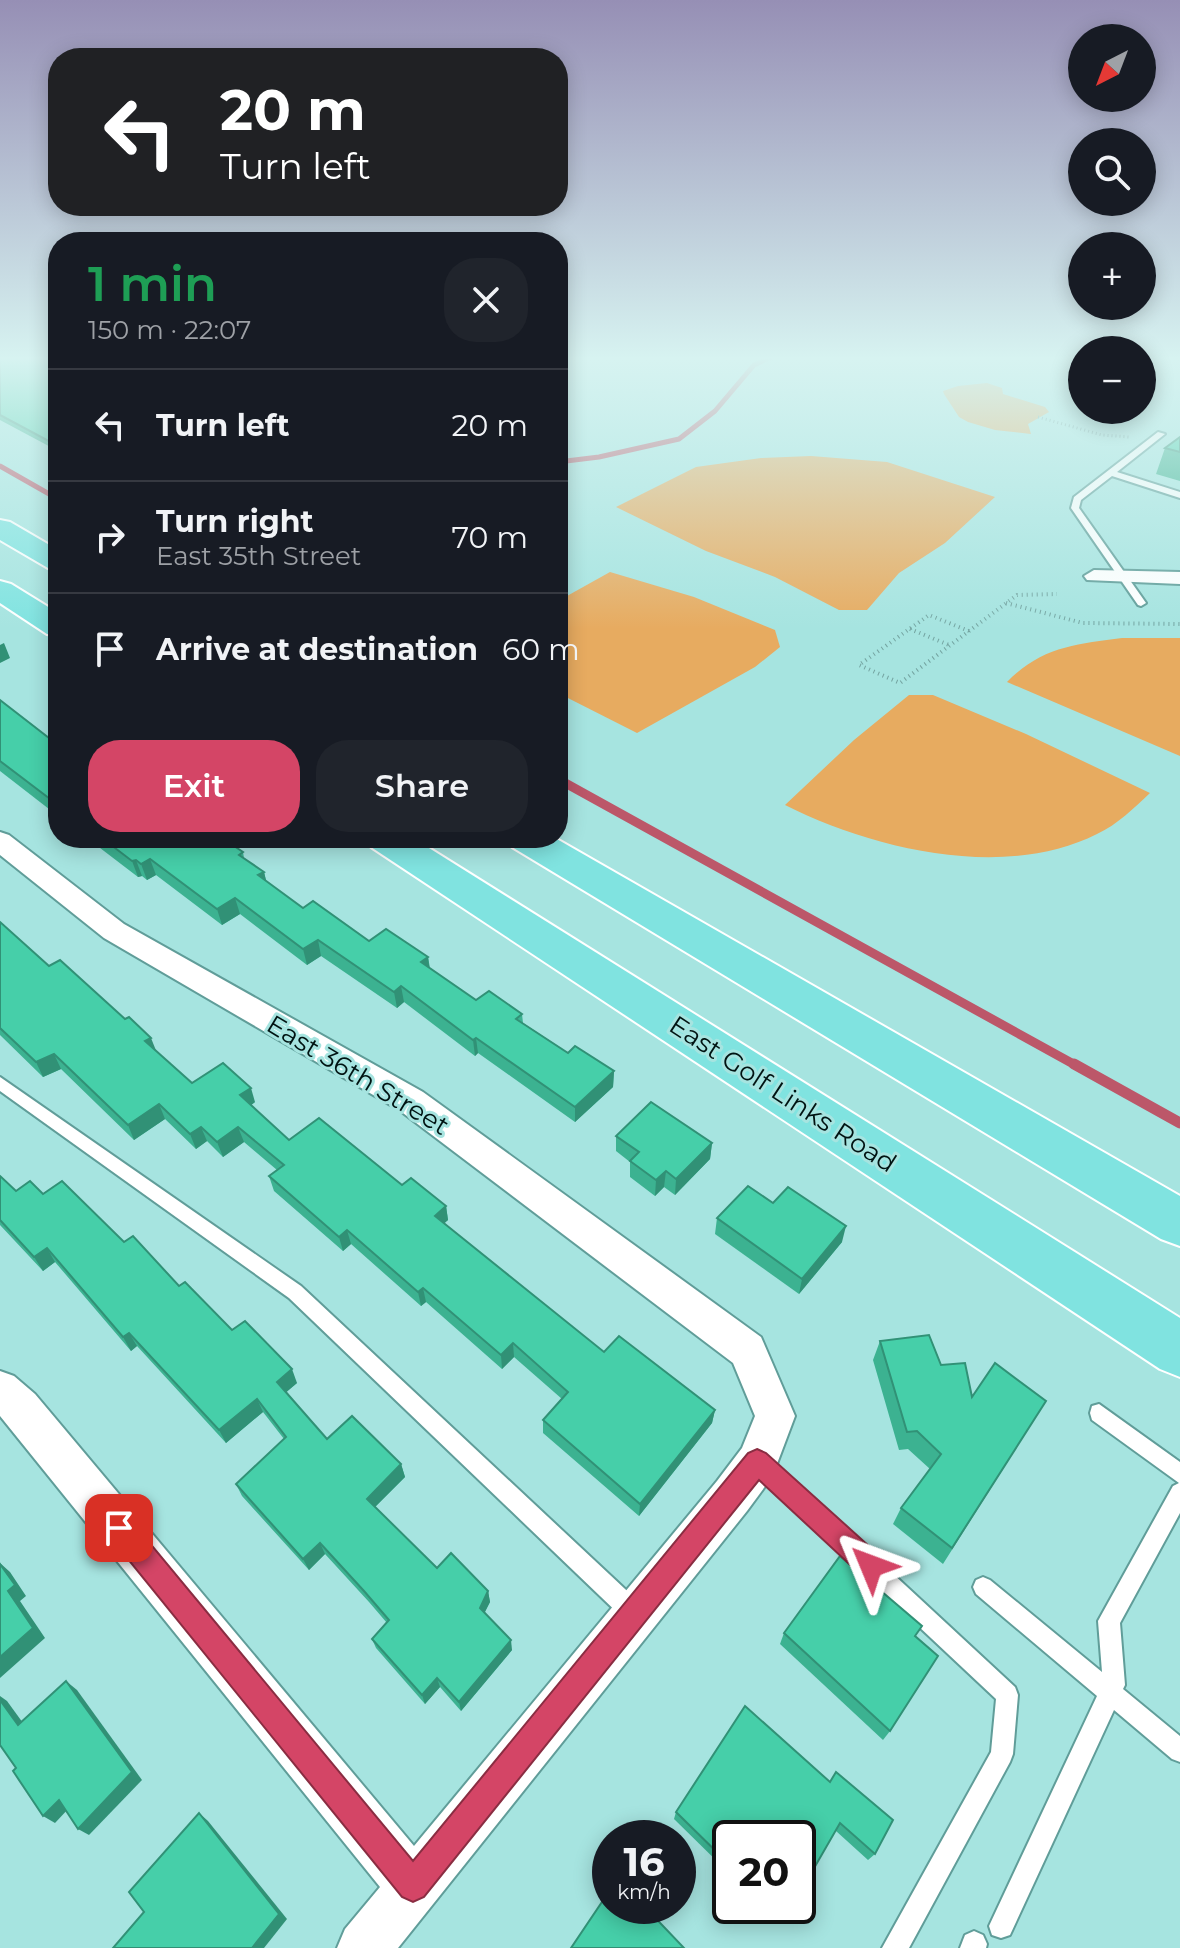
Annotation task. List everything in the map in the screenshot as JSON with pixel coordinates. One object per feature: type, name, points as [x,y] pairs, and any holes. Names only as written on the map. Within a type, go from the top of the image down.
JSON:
[{"type":"main road","points":[[0,528],[48,556]]},
{"type":"main road","points":[[0,590],[48,621]]},
{"type":"main road","name":"East Golf Links Road","points":[[401,848],[1180,1350]]},
{"type":"main road","points":[[543,848],[1180,1223]]},
{"type":"street","points":[[1094,576],[1180,578]]},
{"type":"street","name":"East 36th Street","points":[[0,841],[114,931],[411,1101],[747,1350],[775,1416],[757,1462]]},
{"type":"street","points":[[0,1390],[21,1408],[413,1886]]},
{"type":"street","points":[[364,1948],[757,1462]]},
{"type":"lane","points":[[1141,603],[1075,508],[1077,499],[1144,447]]},
{"type":"lane","points":[[1110,473],[1180,495]]},
{"type":"lane","points":[[0,1083],[295,1292],[635,1614]]},
{"type":"lane","points":[[1099,1413],[1180,1474]]},
{"type":"lane","points":[[757,1462],[1007,1695],[1002,1754],[895,1948]]},
{"type":"lane","points":[[1001,1926],[1114,1685],[1109,1621],[1180,1493]]},
{"type":"lane","points":[[983,1587],[1180,1751]]},
{"type":"path","points":[[969,631],[929,615],[859,665],[900,683],[1017,595],[1057,594]]},
{"type":"path","points":[[1006,603],[1083,623],[1180,624]]},
{"type":"path","points":[[909,629],[950,645]]},
{"type":"shaded area","points":[[811,456],[887,462],[995,497],[945,543],[899,573],[867,610],[839,610],[775,577],[706,551],[616,507],[696,467],[761,458]]},
{"type":"shaded area","points":[[610,572],[694,597],[775,630],[780,647],[755,667],[637,733],[568,698],[568,595]]},
{"type":"shaded area","points":[[1122,638],[1180,638],[1180,756],[1007,682],[1046,654],[1074,645]]},
{"type":"shaded area","points":[[909,695],[933,695],[1026,734],[1150,793],[1105,830],[1060,848],[1021,855],[980,857],[939,854],[897,846],[857,835],[785,805],[854,740]]},
{"type":"building","points":[[1180,447],[1180,452],[1165,448]]},
{"type":"building","points":[[0,700],[48,737],[48,797],[0,761]]},
{"type":"building","points":[[115,848],[237,848],[243,852],[239,855],[264,872],[258,875],[303,908],[313,901],[369,941],[386,929],[428,957],[421,962],[476,1000],[489,991],[522,1014],[516,1019],[568,1053],[575,1046],[614,1071],[575,1107],[476,1038],[473,1040],[401,986],[394,992],[318,940],[303,949],[235,898],[217,909],[150,859],[141,864]]},
{"type":"building","points":[[0,922],[49,966],[60,960],[125,1019],[129,1017],[151,1038],[145,1041],[192,1083],[223,1063],[251,1088],[240,1095],[289,1140],[319,1118],[402,1185],[411,1178],[446,1206],[435,1216],[604,1352],[619,1336],[715,1410],[640,1504],[543,1420],[568,1392],[513,1343],[501,1355],[423,1288],[418,1292],[347,1230],[339,1237],[269,1176],[284,1165],[238,1127],[217,1142],[201,1127],[190,1134],[159,1104],[128,1125],[54,1054],[36,1062],[0,1028]]},
{"type":"building","points":[[651,1102],[712,1143],[676,1179],[666,1171],[656,1180],[630,1161],[639,1152],[616,1136]]},
{"type":"building","points":[[0,1176],[16,1191],[30,1181],[43,1194],[62,1181],[124,1242],[133,1236],[179,1286],[185,1282],[232,1330],[245,1321],[292,1369],[277,1382],[327,1439],[352,1416],[401,1464],[367,1499],[437,1568],[451,1553],[488,1591],[480,1608],[511,1640],[459,1702],[437,1678],[422,1695],[372,1639],[389,1620],[364,1591],[320,1543],[303,1559],[236,1484],[286,1437],[257,1399],[219,1430],[129,1333],[123,1337],[47,1248],[34,1257],[0,1220]]},
{"type":"building","points":[[748,1186],[773,1203],[788,1187],[846,1226],[802,1279],[717,1218]]},
{"type":"building","points":[[929,1335],[941,1365],[965,1363],[972,1397],[995,1363],[1046,1401],[952,1548],[901,1508],[941,1454],[917,1431],[907,1432],[880,1341]]},
{"type":"building","points":[[840,1556],[922,1626],[915,1636],[938,1656],[890,1731],[784,1633]]},
{"type":"building","points":[[0,1564],[15,1585],[8,1591],[33,1628],[0,1657]]},
{"type":"building","points":[[66,1681],[132,1772],[78,1829],[59,1800],[43,1816],[0,1745],[0,1700],[18,1725]]},
{"type":"building","points":[[745,1706],[830,1782],[836,1772],[893,1820],[875,1854],[840,1823],[816,1865],[816,1820],[712,1820],[712,1847],[696,1832],[696,1820],[684,1820],[676,1812]]},
{"type":"building","points":[[199,1813],[279,1914],[252,1948],[113,1948],[144,1912],[129,1892]]},
{"type":"building","points":[[592,1917],[592,1924],[661,1924],[684,1948],[571,1948]]},
{"type":"waterway","points":[[568,461],[644,447]]},
{"type":"waterway","points":[[0,466],[48,493]]},
{"type":"waterway","points":[[568,785],[1077,1066]]},
{"type":"waterway","points":[[1074,1064],[1180,1123]]},
{"type":"route","points":[[119,1528],[413,1886],[757,1462],[871,1566]]}]
